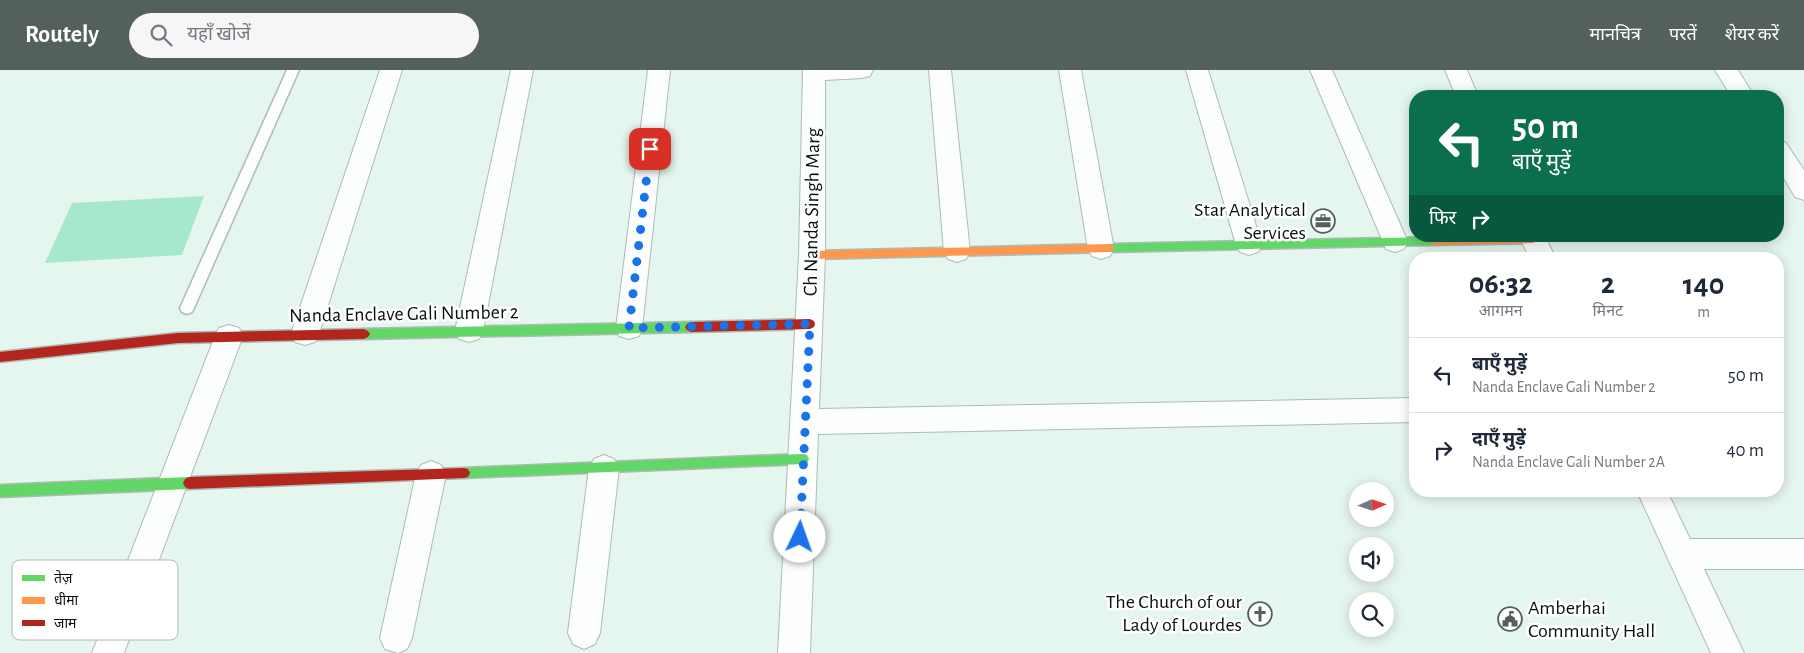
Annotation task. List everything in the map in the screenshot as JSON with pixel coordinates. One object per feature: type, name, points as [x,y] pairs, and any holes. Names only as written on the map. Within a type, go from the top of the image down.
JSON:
[{"type":"street","points":[[306,334],[390,70]]},
{"type":"street","points":[[468,331],[522,70]]},
{"type":"street","points":[[629,328],[659,70]]},
{"type":"street","points":[[814,71],[862,70]]},
{"type":"street","points":[[940,70],[957,252]]},
{"type":"street","points":[[1070,70],[1101,249]]},
{"type":"street","points":[[1197,70],[1249,245]]},
{"type":"street","points":[[1321,70],[1395,242]]},
{"type":"street","points":[[1456,70],[1464,90]]},
{"type":"street","points":[[1726,70],[1739,90]]},
{"type":"street","name":"Ch Nanda Singh Marg","points":[[794,653],[810,324],[814,71]]},
{"type":"street","points":[[1784,158],[1804,190]]},
{"type":"street","points":[[812,255],[1395,242],[1536,245]]},
{"type":"street","name":"Nanda Enclave Gali Number 2","points":[[0,357],[178,338],[810,324]]},
{"type":"street","points":[[144,560],[229,336]]},
{"type":"street","points":[[805,422],[1409,410]]},
{"type":"street","points":[[0,491],[803,459]]},
{"type":"street","points":[[584,633],[604,468]]},
{"type":"street","points":[[396,638],[431,474]]},
{"type":"street","points":[[1655,497],[1728,653]]},
{"type":"street","points":[[1681,554],[1804,554]]},
{"type":"street","points":[[108,653],[113,640]]},
{"type":"lane","points":[[187,308],[293,70]]},
{"type":"green space","points":[[204,196],[182,255],[45,263],[72,203]]},
{"type":"traffic: fast","points":[[1110,248],[1409,242]]},
{"type":"traffic: fast","points":[[364,334],[691,327]]},
{"type":"traffic: fast","points":[[464,473],[803,459]]},
{"type":"traffic: fast","points":[[0,491],[189,483]]},
{"type":"traffic: slow","points":[[812,255],[1110,248]]},
{"type":"traffic: jam","points":[[691,327],[810,324]]},
{"type":"traffic: jam","points":[[0,357],[178,338],[364,334]]},
{"type":"traffic: jam","points":[[189,483],[464,473]]},
{"type":"place","name":"Star Analytical Services","points":[[1323,221]]},
{"type":"place","name":"The Church of our Lady of Lourdes","points":[[1260,614]]},
{"type":"place","name":"Amberhai Community Hall","points":[[1510,619]]},
{"type":"route","points":[[650,149],[629,328],[810,324],[800,537]]}]
